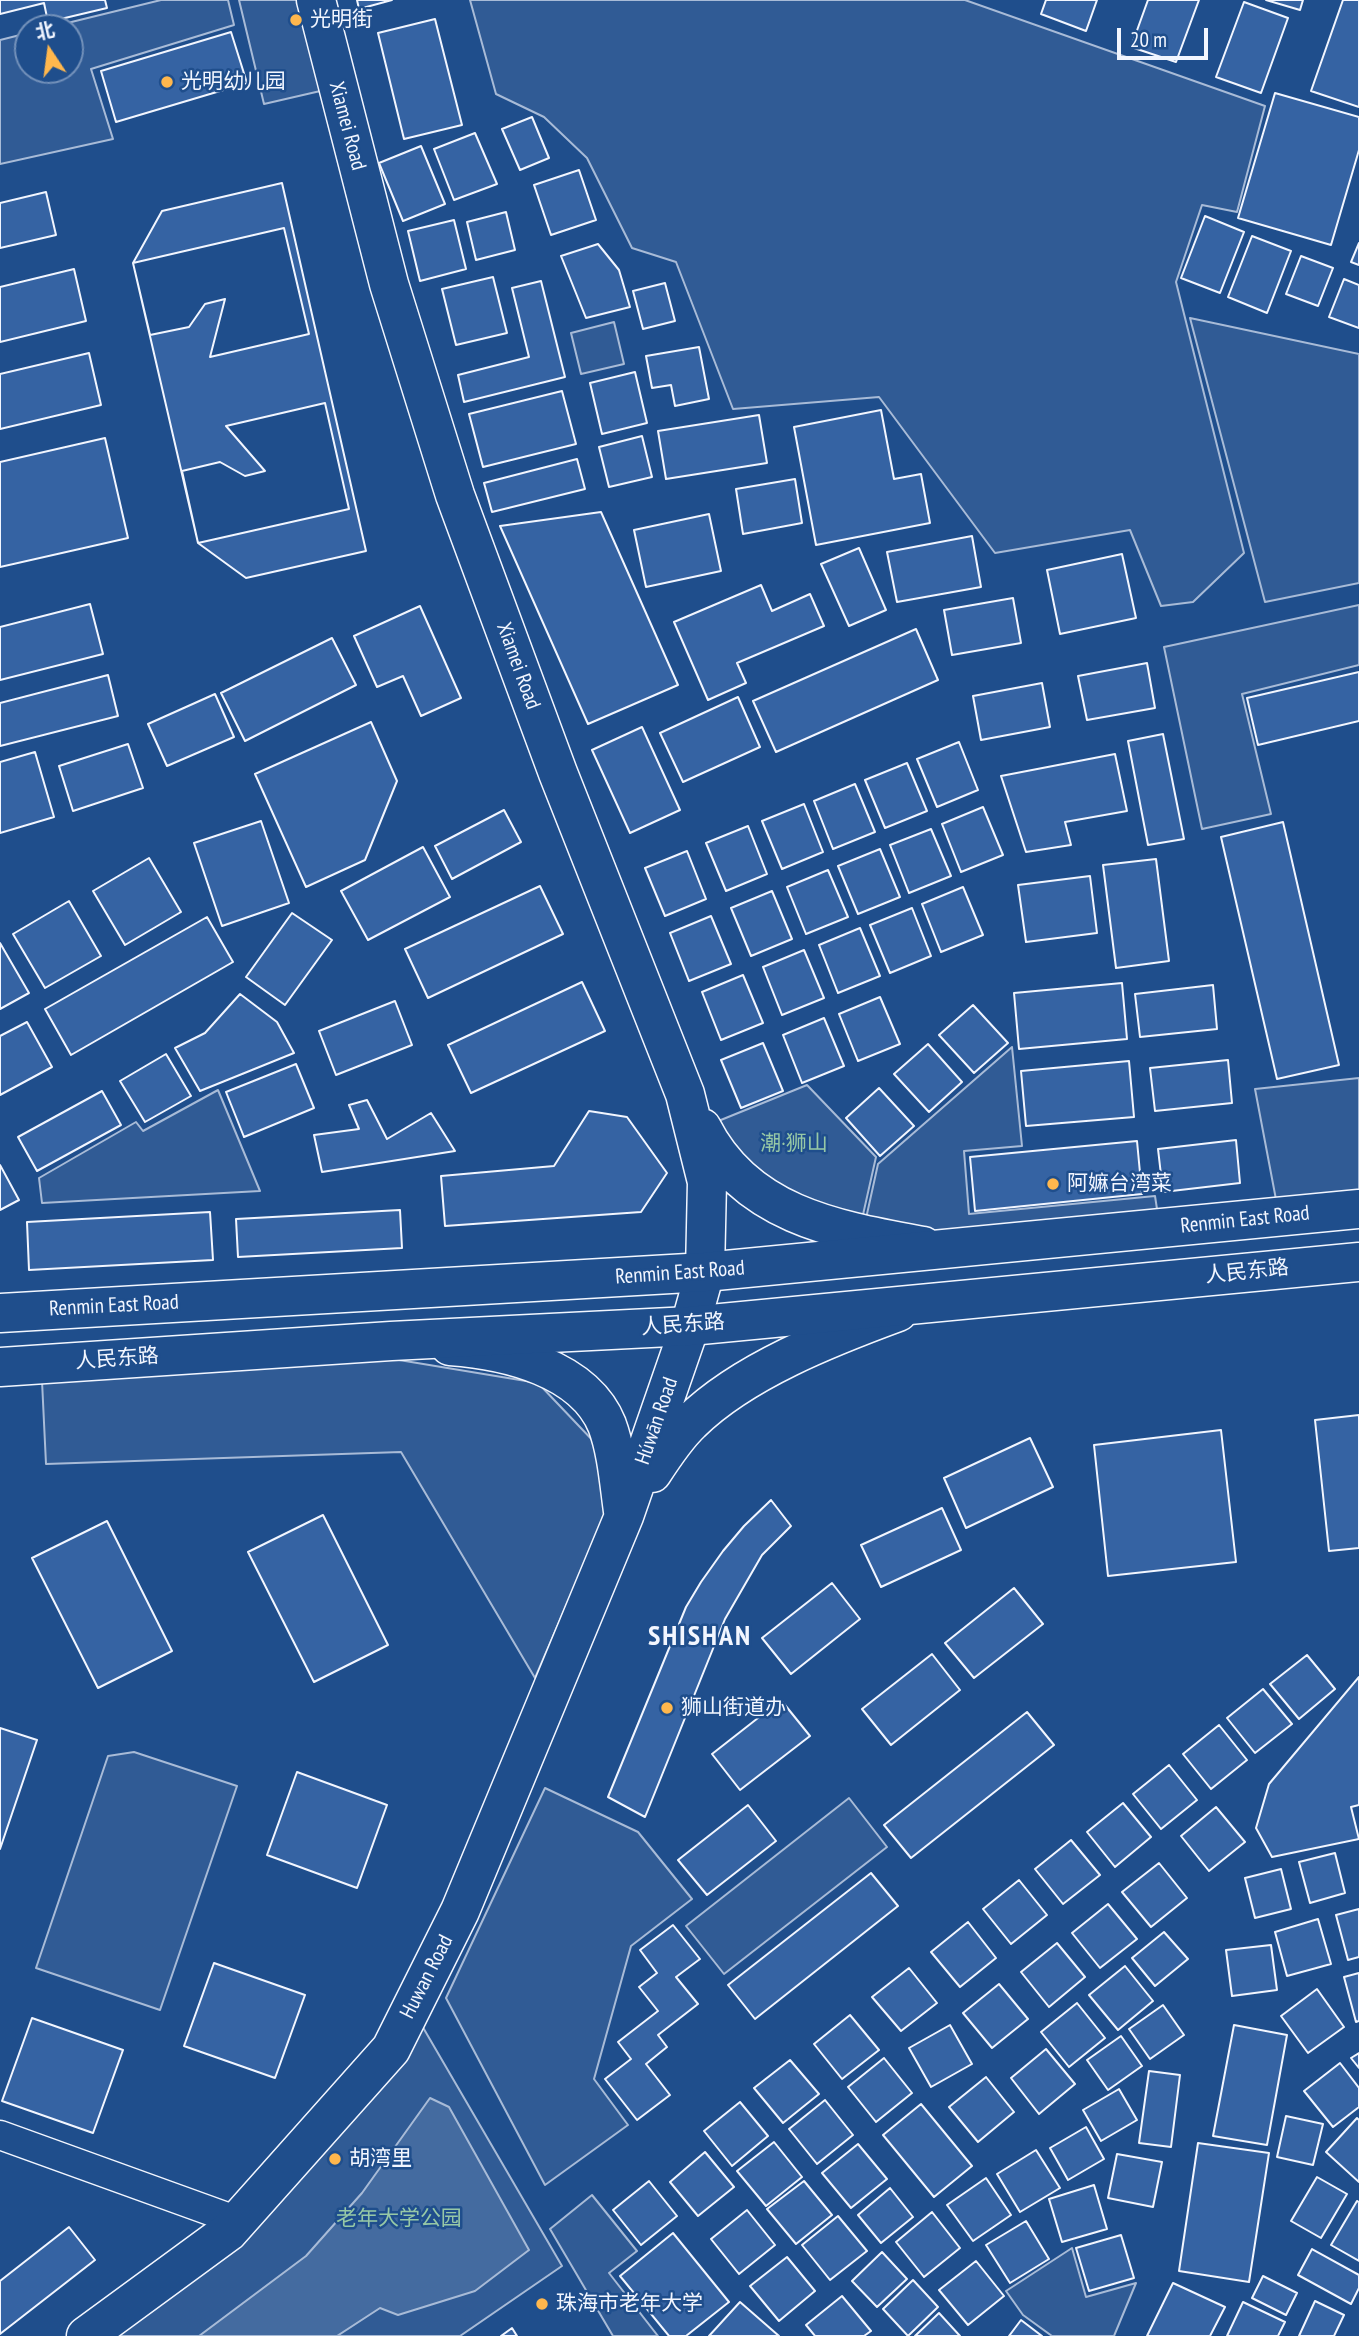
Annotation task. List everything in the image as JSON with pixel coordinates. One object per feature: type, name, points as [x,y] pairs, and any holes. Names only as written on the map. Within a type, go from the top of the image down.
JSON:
[{"type":"street","name":"Xiamei Road","points":[[316,0],[389,285],[455,495],[558,773],[685,1094],[707,1182],[705,1272],[690,1326]]},
{"type":"street","points":[[685,1094],[706,1135],[725,1164],[759,1196],[789,1210],[857,1234],[939,1249]]},
{"type":"street","name":"Renmin East Road","points":[[0,1312],[705,1272],[1359,1209]]},
{"type":"street","name":"人民东路","points":[[0,1367],[391,1341],[690,1326],[1359,1262]]},
{"type":"street","points":[[624,1516],[661,1459],[690,1422],[713,1403],[742,1383],[813,1346],[918,1304]]},
{"type":"street","name":"Húwān Road","points":[[624,1516],[690,1326]]},
{"type":"street","points":[[391,1341],[493,1353],[542,1366],[576,1385],[597,1406],[606,1423],[612,1441],[624,1516]]},
{"type":"street","name":"Huwan Road","points":[[86,2336],[228,2232],[391,2049],[460,1911],[624,1516]]},
{"type":"street","points":[[0,2135],[238,2221]]},
{"type":"green space","points":[[161,0],[228,0],[234,25],[91,69],[113,139],[0,164],[0,40],[14,36],[14,84],[84,84],[84,19]]},
{"type":"green space","points":[[239,0],[308,0],[329,89],[264,104]]},
{"type":"green space","points":[[470,0],[965,0],[1265,106],[1237,212],[1202,205],[1176,282],[1244,553],[1193,602],[1161,606],[1130,530],[995,553],[879,397],[733,409],[676,262],[632,248],[587,158],[544,117],[496,94]]},
{"type":"green space","points":[[1190,318],[1359,354],[1359,583],[1265,602]]},
{"type":"green space","points":[[614,322],[624,364],[581,374],[571,333]]},
{"type":"green space","points":[[1359,605],[1359,665],[1242,694],[1271,814],[1202,829],[1164,647]]},
{"type":"green space","points":[[1012,1047],[1022,1146],[964,1151],[969,1214],[1155,1196],[1159,1222],[945,1242],[865,1223],[878,1164]]},
{"type":"green space","points":[[1359,1078],[1359,1201],[1278,1210],[1255,1089]]},
{"type":"green space","name":"潮·狮山","points":[[807,1085],[876,1157],[860,1228],[774,1190],[711,1124]]},
{"type":"green space","points":[[218,1090],[260,1191],[42,1203],[39,1178],[136,1122],[143,1131]]},
{"type":"green space","points":[[387,1358],[538,1383],[598,1446],[605,1516],[535,1678],[401,1452],[46,1464],[42,1381]]},
{"type":"green space","points":[[134,1752],[237,1786],[160,2010],[36,1968],[108,1756]]},
{"type":"green space","points":[[545,1788],[638,1832],[692,1899],[631,1946],[594,2079],[628,2125],[545,2185],[446,1998]]},
{"type":"green space","points":[[849,1798],[887,1847],[724,1974],[686,1926]]},
{"type":"green space","name":"老年大学公园","points":[[414,2012],[562,2266],[460,2336],[95,2336],[230,2236]]},
{"type":"green space","points":[[592,2195],[637,2251],[609,2273],[658,2336],[613,2336],[550,2229]]},
{"type":"green space","points":[[1072,2248],[1086,2297],[1136,2283],[1114,2336],[1052,2336],[1023,2315],[1006,2291]]},
{"type":"shaded area","points":[[430,2098],[449,2107],[529,2250],[475,2291],[398,2315],[380,2308],[337,2336],[199,2336],[306,2256],[362,2193]]},
{"type":"building","points":[[0,0],[105,0],[107,8],[82,14],[46,14],[44,3],[0,14]]},
{"type":"building","points":[[357,0],[392,0],[359,9]]},
{"type":"building","points":[[1046,0],[1097,0],[1086,31],[1041,14]]},
{"type":"building","points":[[1148,0],[1199,0],[1176,62],[1131,47]]},
{"type":"building","points":[[1266,0],[1303,0],[1300,10]]},
{"type":"building","points":[[1343,0],[1359,0],[1359,107],[1311,91]]},
{"type":"building","points":[[1244,2],[1288,18],[1261,93],[1216,77]]},
{"type":"building","points":[[435,19],[462,125],[404,139],[378,33]]},
{"type":"building","points":[[231,32],[247,83],[116,122],[101,71]]},
{"type":"building","points":[[1275,93],[1359,117],[1359,150],[1331,245],[1238,218]]},
{"type":"building","points":[[532,117],[549,158],[520,170],[502,129]]},
{"type":"building","points":[[475,133],[497,184],[454,200],[434,149]]},
{"type":"building","points":[[421,146],[445,204],[403,221],[379,163]]},
{"type":"building","points":[[579,170],[596,220],[551,235],[534,185]]},
{"type":"building","points":[[282,183],[366,551],[246,578],[198,543],[133,263],[162,211]]},
{"type":"building","points":[[46,192],[56,235],[0,248],[0,203]]},
{"type":"building","points":[[506,212],[515,250],[476,260],[467,222]]},
{"type":"building","points":[[1205,216],[1244,232],[1220,293],[1181,278]]},
{"type":"building","points":[[454,220],[466,269],[420,281],[408,231]]},
{"type":"building","points":[[284,228],[309,334],[210,357],[225,299],[205,304],[189,327],[150,335],[133,263]]},
{"type":"building","points":[[1252,236],[1291,251],[1267,313],[1228,297]]},
{"type":"building","points":[[1359,243],[1359,265],[1351,262]]},
{"type":"building","points":[[598,244],[619,270],[630,307],[586,318],[561,256]]},
{"type":"building","points":[[1301,256],[1333,268],[1318,306],[1286,294]]},
{"type":"building","points":[[74,269],[86,321],[0,342],[0,287]]},
{"type":"building","points":[[493,277],[507,333],[456,345],[442,289]]},
{"type":"building","points":[[1344,279],[1359,285],[1359,328],[1329,317]]},
{"type":"building","points":[[541,281],[565,377],[464,402],[458,375],[529,357],[512,288]]},
{"type":"building","points":[[665,283],[675,321],[643,329],[633,291]]},
{"type":"building","points":[[699,347],[709,399],[675,406],[671,385],[652,388],[646,356]]},
{"type":"building","points":[[89,353],[101,405],[0,429],[0,374]]},
{"type":"building","points":[[635,372],[647,423],[602,434],[590,383]]},
{"type":"building","points":[[562,391],[576,444],[483,467],[469,414]]},
{"type":"building","points":[[325,403],[349,509],[198,543],[182,471],[220,462],[245,476],[265,471],[226,426]]},
{"type":"building","points":[[881,410],[894,479],[921,474],[930,523],[816,545],[794,427]]},
{"type":"building","points":[[759,415],[767,463],[666,479],[658,431]]},
{"type":"building","points":[[642,436],[652,477],[609,487],[599,447]]},
{"type":"building","points":[[105,438],[128,538],[0,567],[0,462]]},
{"type":"building","points":[[577,459],[585,489],[492,512],[484,483]]},
{"type":"building","points":[[795,479],[802,523],[743,534],[736,489]]},
{"type":"building","points":[[601,512],[678,685],[588,724],[500,526]]},
{"type":"building","points":[[709,514],[721,571],[646,587],[634,530]]},
{"type":"building","points":[[972,536],[981,587],[897,602],[887,552]]},
{"type":"building","points":[[859,548],[886,610],[849,626],[821,564]]},
{"type":"building","points":[[1122,554],[1136,618],[1060,634],[1047,570]]},
{"type":"building","points":[[761,585],[772,611],[810,594],[824,626],[737,663],[746,683],[708,700],[674,622]]},
{"type":"building","points":[[1013,598],[1021,643],[952,655],[944,610]]},
{"type":"building","points":[[90,604],[103,654],[0,680],[0,627]]},
{"type":"building","points":[[420,606],[461,698],[421,716],[403,676],[377,687],[354,636]]},
{"type":"building","points":[[916,629],[938,680],[776,752],[753,701]]},
{"type":"building","points":[[332,638],[356,685],[245,741],[221,693]]},
{"type":"building","points":[[1147,663],[1155,708],[1087,720],[1078,676]]},
{"type":"building","points":[[1359,672],[1359,721],[1258,745],[1247,698]]},
{"type":"building","points":[[108,675],[118,716],[0,746],[0,703]]},
{"type":"building","points":[[1042,683],[1050,727],[981,740],[973,696]]},
{"type":"building","points":[[215,694],[234,737],[167,766],[148,724]]},
{"type":"building","points":[[738,697],[760,747],[683,782],[660,733]]},
{"type":"building","points":[[371,722],[397,781],[365,860],[306,887],[255,774]]},
{"type":"building","points":[[642,727],[680,810],[630,833],[592,750]]},
{"type":"building","points":[[1163,734],[1184,839],[1148,845],[1128,741]]},
{"type":"building","points":[[959,742],[978,790],[937,807],[917,759]]},
{"type":"building","points":[[128,744],[143,788],[73,811],[59,766]]},
{"type":"building","points":[[35,752],[54,817],[0,833],[0,762]]},
{"type":"building","points":[[1115,754],[1127,811],[1065,822],[1071,845],[1026,852],[1001,776]]},
{"type":"building","points":[[907,763],[927,811],[885,828],[865,780]]},
{"type":"building","points":[[855,784],[875,832],[833,849],[814,801]]},
{"type":"building","points":[[804,804],[823,852],[782,869],[762,821]]},
{"type":"building","points":[[983,807],[1003,855],[961,872],[942,824]]},
{"type":"building","points":[[504,810],[521,842],[452,879],[435,846]]},
{"type":"building","points":[[261,821],[289,903],[222,926],[194,843]]},
{"type":"building","points":[[1283,822],[1339,1065],[1277,1079],[1221,837]]},
{"type":"building","points":[[748,826],[767,874],[726,891],[706,843]]},
{"type":"building","points":[[931,829],[951,876],[909,893],[890,845]]},
{"type":"building","points":[[423,847],[450,897],[368,940],[341,891]]},
{"type":"building","points":[[880,849],[900,897],[858,914],[838,866]]},
{"type":"building","points":[[687,851],[706,899],[665,916],[645,868]]},
{"type":"building","points":[[149,858],[181,912],[125,945],[93,891]]},
{"type":"building","points":[[1156,859],[1169,961],[1116,968],[1103,865]]},
{"type":"building","points":[[828,870],[848,917],[806,934],[787,887]]},
{"type":"building","points":[[1090,876],[1097,933],[1026,942],[1018,885]]},
{"type":"building","points":[[540,886],[563,934],[428,998],[405,949]]},
{"type":"building","points":[[963,887],[983,935],[941,952],[922,904]]},
{"type":"building","points":[[772,891],[792,939],[751,956],[731,908]]},
{"type":"building","points":[[69,901],[101,956],[45,988],[13,934]]},
{"type":"building","points":[[912,908],[931,956],[890,973],[870,925]]},
{"type":"building","points":[[292,913],[332,940],[285,1005],[246,977]]},
{"type":"building","points":[[711,916],[731,964],[689,981],[670,933]]},
{"type":"building","points":[[207,917],[233,962],[71,1055],[45,1009]]},
{"type":"building","points":[[860,928],[880,976],[838,993],[819,945]]},
{"type":"building","points":[[0,943],[29,993],[0,1009]]},
{"type":"building","points":[[804,950],[824,998],[782,1015],[763,967]]},
{"type":"building","points":[[743,975],[763,1023],[721,1040],[702,992]]},
{"type":"building","points":[[582,982],[605,1031],[471,1093],[448,1045]]},
{"type":"building","points":[[1122,983],[1127,1039],[1019,1049],[1014,993]]},
{"type":"building","points":[[1213,985],[1217,1029],[1140,1037],[1135,994]]},
{"type":"building","points":[[240,994],[277,1022],[294,1053],[200,1091],[175,1048],[205,1033]]},
{"type":"building","points":[[880,997],[900,1044],[858,1061],[839,1014]]},
{"type":"building","points":[[395,1001],[412,1045],[336,1075],[319,1031]]},
{"type":"building","points":[[973,1005],[1008,1043],[974,1073],[939,1035]]},
{"type":"building","points":[[824,1018],[844,1066],[802,1083],[783,1035]]},
{"type":"building","points":[[27,1022],[52,1067],[0,1095],[0,1036]]},
{"type":"building","points":[[763,1043],[783,1091],[741,1108],[721,1060]]},
{"type":"building","points":[[928,1044],[962,1082],[929,1112],[894,1074]]},
{"type":"building","points":[[166,1054],[191,1096],[145,1122],[120,1081]]},
{"type":"building","points":[[1228,1060],[1232,1103],[1155,1111],[1150,1068]]},
{"type":"building","points":[[1129,1061],[1134,1117],[1026,1126],[1021,1071]]},
{"type":"building","points":[[296,1064],[314,1108],[244,1137],[226,1092]]},
{"type":"building","points":[[879,1088],[914,1126],[880,1156],[846,1118]]},
{"type":"building","points":[[102,1091],[121,1125],[37,1171],[18,1137]]},
{"type":"building","points":[[367,1100],[387,1139],[431,1113],[455,1151],[322,1172],[314,1135],[359,1129],[349,1105]]},
{"type":"building","points":[[589,1111],[627,1117],[667,1173],[641,1212],[445,1226],[441,1176],[554,1166]]},
{"type":"building","points":[[1236,1140],[1240,1183],[1163,1192],[1158,1149]]},
{"type":"building","points":[[1137,1141],[1142,1194],[975,1211],[970,1157]]},
{"type":"building","points":[[0,1165],[19,1200],[0,1210]]},
{"type":"building","points":[[400,1210],[402,1248],[238,1257],[236,1219]]},
{"type":"building","points":[[210,1212],[213,1260],[29,1270],[27,1222]]},
{"type":"building","points":[[1359,1415],[1359,1548],[1329,1551],[1315,1420]]},
{"type":"building","points":[[1221,1430],[1236,1562],[1108,1576],[1094,1445]]},
{"type":"building","points":[[1030,1438],[1053,1487],[966,1528],[944,1478]]},
{"type":"building","name":"狮山街道办","points":[[771,1500],[791,1526],[762,1555],[725,1619],[645,1817],[608,1797],[686,1607],[723,1551]]},
{"type":"building","points":[[942,1508],[961,1550],[881,1587],[861,1545]]},
{"type":"building","points":[[323,1515],[388,1645],[314,1682],[248,1552]]},
{"type":"building","points":[[107,1521],[172,1651],[98,1688],[32,1558]]},
{"type":"building","points":[[832,1583],[860,1619],[791,1674],[762,1638]]},
{"type":"building","points":[[1014,1588],[1043,1624],[974,1678],[945,1643]]},
{"type":"building","points":[[932,1654],[960,1690],[891,1745],[862,1709]]},
{"type":"building","points":[[1307,1655],[1335,1689],[1299,1719],[1270,1684]]},
{"type":"building","points":[[1359,1677],[1359,1805],[1351,1807],[1359,1839],[1272,1857],[1256,1828],[1269,1784]]},
{"type":"building","points":[[1263,1689],[1292,1724],[1255,1753],[1227,1718]]},
{"type":"building","points":[[781,1700],[810,1736],[740,1790],[712,1754]]},
{"type":"building","points":[[1027,1712],[1054,1745],[911,1858],[884,1825]]},
{"type":"building","points":[[1219,1725],[1247,1760],[1211,1789],[1183,1754]]},
{"type":"building","points":[[0,1728],[37,1740],[0,1849]]},
{"type":"building","points":[[1169,1765],[1197,1800],[1161,1829],[1133,1794]]},
{"type":"building","points":[[297,1772],[387,1805],[357,1888],[267,1855]]},
{"type":"building","points":[[1123,1803],[1151,1837],[1115,1867],[1087,1832]]},
{"type":"building","points":[[748,1805],[776,1841],[707,1895],[678,1860]]},
{"type":"building","points":[[1216,1807],[1245,1842],[1209,1871],[1181,1836]]},
{"type":"building","points":[[1071,1840],[1100,1875],[1063,1904],[1035,1869]]},
{"type":"building","points":[[1335,1853],[1345,1893],[1310,1903],[1299,1862]]},
{"type":"building","points":[[1159,1863],[1187,1898],[1151,1927],[1122,1892]]},
{"type":"building","points":[[1281,1869],[1291,1909],[1255,1918],[1245,1878]]},
{"type":"building","points":[[871,1873],[898,1906],[755,2019],[728,1985]]},
{"type":"building","points":[[1019,1880],[1047,1915],[1011,1944],[983,1909]]},
{"type":"building","points":[[1108,1904],[1137,1939],[1100,1968],[1072,1933]]},
{"type":"building","points":[[1359,1909],[1359,1957],[1348,1960],[1336,1915]]},
{"type":"building","points":[[1318,1919],[1331,1964],[1287,1976],[1275,1932]]},
{"type":"building","points":[[968,1922],[996,1958],[960,1987],[931,1952]]},
{"type":"building","points":[[673,1925],[700,1959],[676,1977],[698,2004],[658,2035],[667,2047],[646,2064],[670,2095],[637,2120],[605,2079],[631,2059],[618,2042],[658,2011],[639,1987],[657,1973],[640,1950]]},
{"type":"building","points":[[1164,1932],[1188,1959],[1155,1986],[1132,1958]]},
{"type":"building","points":[[1057,1943],[1085,1977],[1049,2007],[1021,1972]]},
{"type":"building","points":[[1271,1945],[1277,1990],[1232,1996],[1226,1950]]},
{"type":"building","points":[[214,1963],[305,1995],[275,2078],[184,2046]]},
{"type":"building","points":[[1125,1966],[1153,2001],[1118,2030],[1089,1995]]},
{"type":"building","points":[[909,1968],[937,2003],[901,2031],[872,1997]]},
{"type":"building","points":[[1359,1973],[1359,2021],[1356,2022],[1344,1977]]},
{"type":"building","points":[[999,1984],[1028,2019],[992,2048],[963,2013]]},
{"type":"building","points":[[1317,1989],[1344,2027],[1308,2053],[1281,2016]]},
{"type":"building","points":[[1077,2003],[1105,2038],[1069,2067],[1041,2032]]},
{"type":"building","points":[[1163,2005],[1184,2035],[1150,2059],[1129,2029]]},
{"type":"building","points":[[850,2015],[879,2050],[842,2079],[814,2044]]},
{"type":"building","points":[[32,2018],[123,2050],[93,2133],[2,2101]]},
{"type":"building","points":[[950,2025],[972,2064],[931,2087],[909,2048]]},
{"type":"building","points":[[1234,2025],[1287,2035],[1267,2145],[1213,2136]]},
{"type":"building","points":[[1121,2036],[1142,2066],[1108,2090],[1087,2060]]},
{"type":"building","points":[[1046,2049],[1075,2084],[1039,2114],[1011,2078]]},
{"type":"building","points":[[1359,2053],[1359,2068],[1351,2058]]},
{"type":"building","points":[[884,2058],[912,2093],[876,2122],[848,2087]]},
{"type":"building","points":[[790,2060],[819,2094],[783,2123],[754,2088]]},
{"type":"building","points":[[1340,2063],[1359,2088],[1359,2107],[1333,2127],[1304,2091]]},
{"type":"building","points":[[1149,2071],[1180,2075],[1171,2147],[1139,2143]]},
{"type":"building","points":[[986,2077],[1014,2112],[978,2142],[949,2107]]},
{"type":"building","points":[[1119,2089],[1137,2120],[1101,2141],[1083,2110]]},
{"type":"building","points":[[825,2100],[853,2135],[817,2164],[789,2129]]},
{"type":"building","points":[[740,2102],[768,2136],[732,2166],[704,2131]]},
{"type":"building","points":[[921,2104],[972,2166],[934,2197],[883,2135]]},
{"type":"building","points":[[1286,2116],[1323,2124],[1313,2165],[1277,2157]]},
{"type":"building","points":[[1357,2118],[1359,2120],[1359,2182],[1326,2152]]},
{"type":"building","points":[[1086,2127],[1104,2159],[1068,2180],[1050,2148]]},
{"type":"building","points":[[774,2142],[802,2177],[766,2206],[737,2171]]},
{"type":"building","points":[[1198,2143],[1269,2153],[1249,2282],[1179,2271]]},
{"type":"building","points":[[858,2144],[887,2179],[851,2208],[822,2173]]},
{"type":"building","points":[[1036,2150],[1060,2188],[1020,2212],[997,2174]]},
{"type":"building","points":[[705,2152],[734,2187],[698,2216],[670,2182]]},
{"type":"building","points":[[1117,2154],[1162,2162],[1153,2207],[1108,2198]]},
{"type":"building","points":[[1317,2177],[1347,2194],[1321,2238],[1291,2221]]},
{"type":"building","points":[[986,2178],[1011,2215],[973,2241],[947,2205]]},
{"type":"building","points":[[649,2181],[677,2216],[641,2245],[613,2210]]},
{"type":"building","points":[[804,2181],[832,2215],[796,2244],[767,2209]]},
{"type":"building","points":[[1094,2185],[1107,2229],[1062,2242],[1049,2199]]},
{"type":"building","points":[[890,2188],[913,2217],[881,2243],[858,2215]]},
{"type":"building","points":[[1357,2201],[1359,2202],[1359,2261],[1331,2245]]},
{"type":"building","points":[[747,2210],[775,2245],[739,2274],[711,2239]]},
{"type":"building","points":[[932,2212],[960,2248],[924,2277],[896,2242]]},
{"type":"building","points":[[838,2216],[867,2251],[830,2280],[802,2245]]},
{"type":"building","points":[[1026,2221],[1049,2259],[1010,2283],[986,2245]]},
{"type":"building","points":[[69,2227],[95,2260],[0,2334],[0,2281]]},
{"type":"building","points":[[673,2233],[729,2302],[686,2336],[669,2336],[620,2276]]},
{"type":"building","points":[[1121,2235],[1134,2278],[1089,2291],[1076,2248]]},
{"type":"building","points":[[1312,2249],[1359,2275],[1359,2288],[1351,2304],[1298,2275]]},
{"type":"building","points":[[882,2252],[907,2279],[877,2307],[852,2281]]},
{"type":"building","points":[[787,2257],[815,2291],[779,2321],[750,2286]]},
{"type":"building","points":[[976,2261],[1004,2296],[968,2325],[939,2290]]},
{"type":"building","points":[[1263,2276],[1297,2293],[1286,2315],[1252,2298]]},
{"type":"building","points":[[913,2280],[938,2307],[908,2336],[883,2309]]},
{"type":"building","points":[[1173,2283],[1225,2307],[1210,2336],[1147,2336]]},
{"type":"building","points":[[842,2296],[871,2331],[864,2336],[815,2336],[806,2325]]},
{"type":"building","points":[[1315,2301],[1344,2315],[1334,2336],[1299,2336]]},
{"type":"building","points":[[740,2302],[779,2336],[709,2336]]},
{"type":"building","points":[[1243,2302],[1285,2322],[1278,2336],[1227,2336]]},
{"type":"building","points":[[939,2313],[960,2336],[915,2336]]},
{"type":"building","points":[[1021,2320],[1042,2336],[1009,2336]]},
{"type":"building","points":[[512,2328],[517,2336],[501,2336]]},
{"type":"place","name":"光明街","points":[[296,20]]},
{"type":"place","name":"光明幼儿园","points":[[167,82]]},
{"type":"place","name":"阿嫲台湾菜","points":[[1053,1184]]},
{"type":"place","name":"狮山街道办","points":[[667,1708]]},
{"type":"place","name":"胡湾里","points":[[335,2159]]},
{"type":"place","name":"珠海市老年大学","points":[[542,2304]]},
{"type":"district","name":"SHISHAN","points":[[700,1637]]}]
